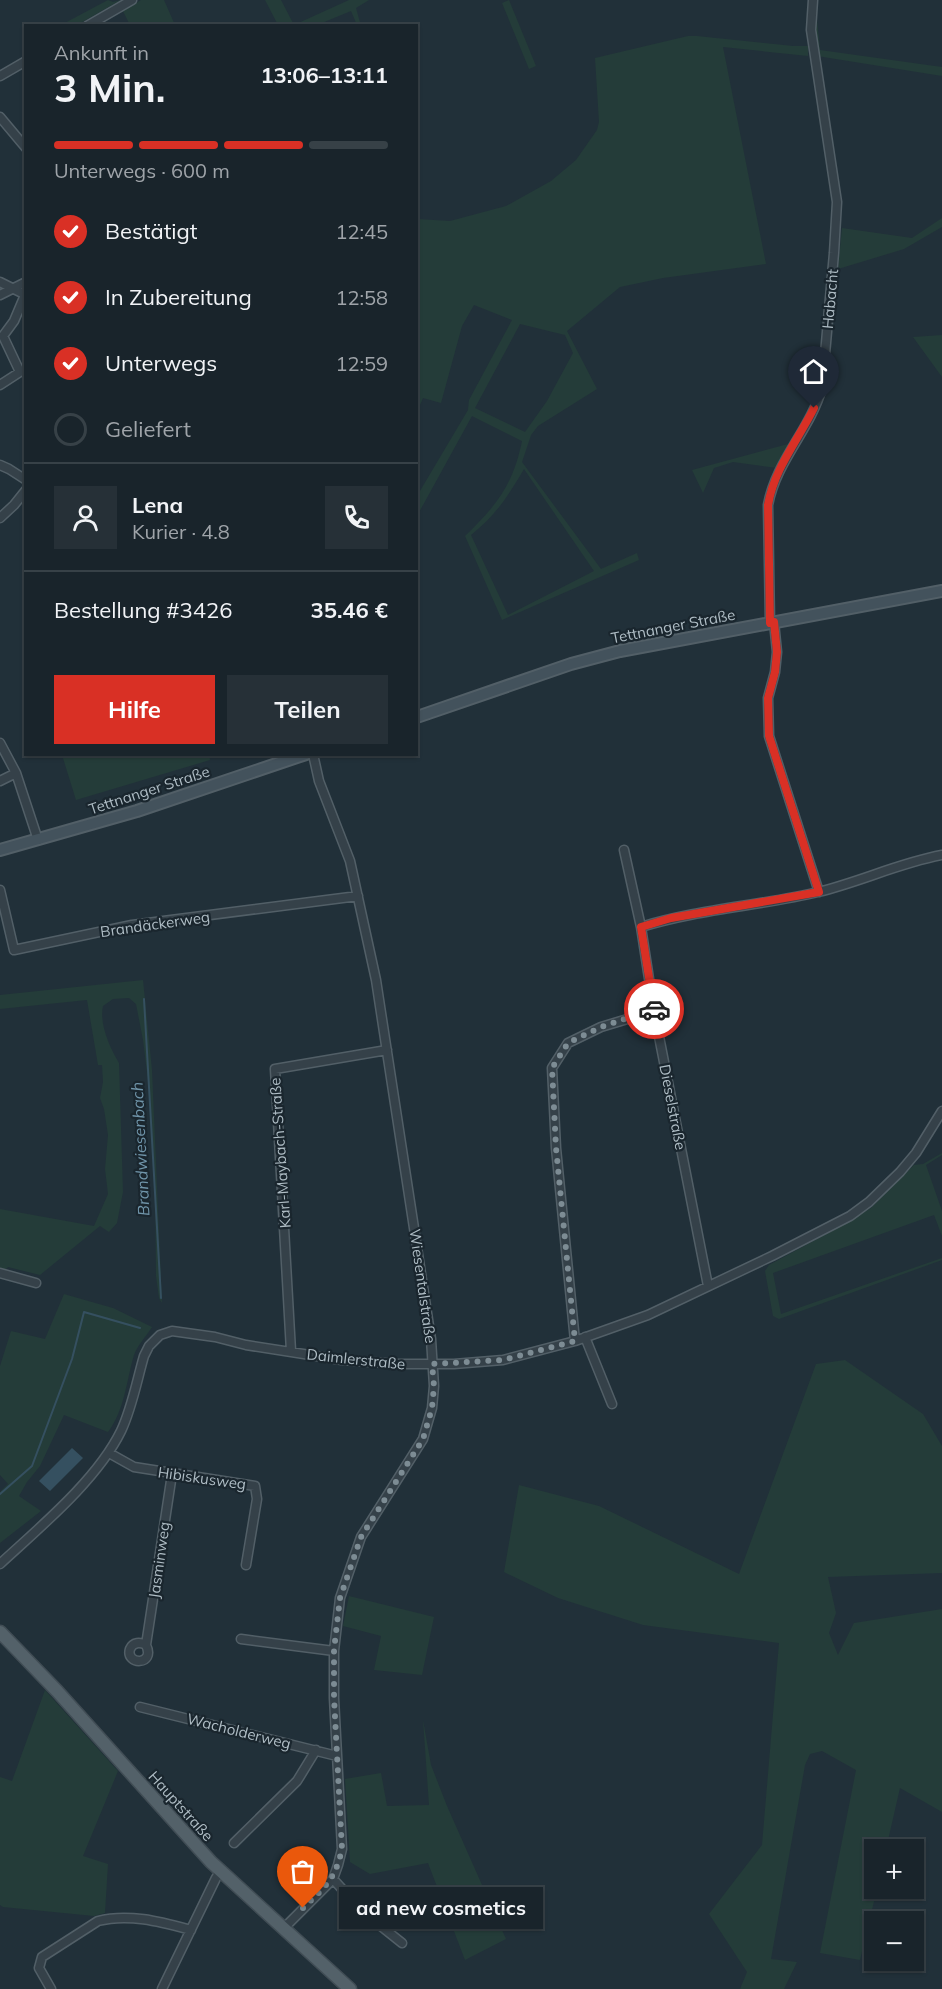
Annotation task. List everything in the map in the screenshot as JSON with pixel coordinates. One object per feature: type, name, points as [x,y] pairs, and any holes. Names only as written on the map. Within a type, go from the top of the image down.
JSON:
[{"type":"main road","name":"Tettnanger Straße","points":[[418,717],[571,664],[641,647],[942,591]]},
{"type":"main road","name":"Tettnanger Straße","points":[[0,850],[137,811],[300,756]]},
{"type":"main road","name":"Hauptstraße","points":[[0,1632],[221,1871],[350,1989]]},
{"type":"street","points":[[90,24],[132,0]]},
{"type":"street","name":"Habacht","points":[[813,0],[811,30],[837,202],[834,253],[822,388],[814,408],[777,475],[768,505],[772,622],[777,652],[775,672],[768,698],[769,736],[819,892]]},
{"type":"street","points":[[0,76],[24,62]]},
{"type":"street","points":[[0,117],[24,146]]},
{"type":"street","points":[[0,282],[24,294]]},
{"type":"street","points":[[0,295],[24,283]]},
{"type":"street","points":[[0,385],[20,372],[3,336],[14,321],[24,297]]},
{"type":"street","points":[[0,465],[9,468],[24,479]]},
{"type":"street","points":[[0,518],[24,492]]},
{"type":"street","points":[[0,743],[15,773],[38,840]]},
{"type":"street","name":"Wiesentalstraße","points":[[284,1928],[333,1879],[338,1865],[342,1849],[334,1650],[340,1598],[361,1537],[423,1439],[432,1408],[434,1386],[431,1339],[376,980],[350,861],[320,781],[314,756]]},
{"type":"street","points":[[0,781],[15,773]]},
{"type":"street","name":"Dieselstraße","points":[[624,850],[641,927],[654,1011],[708,1286]]},
{"type":"street","points":[[641,927],[671,918],[819,892],[916,860],[942,855]]},
{"type":"street","name":"Brandäckerweg","points":[[0,890],[14,950],[132,925],[358,896]]},
{"type":"street","points":[[575,1341],[556,1148],[552,1068],[568,1043],[601,1027],[654,1011]]},
{"type":"street","name":"Karl-Maybach-Straße","points":[[291,1351],[275,1069],[387,1050]]},
{"type":"street","name":"Daimlerstraße","points":[[0,1564],[73,1494],[109,1453],[122,1430],[144,1356],[149,1346],[160,1335],[172,1330],[246,1345],[342,1360],[399,1364],[503,1360],[575,1341],[648,1315],[829,1228],[869,1202],[893,1179],[916,1153],[942,1111]]},
{"type":"street","points":[[0,1274],[36,1283]]},
{"type":"street","points":[[585,1337],[612,1404]]},
{"type":"street","name":"Hibiskusweg","points":[[109,1453],[134,1467],[255,1486],[257,1499],[246,1565]]},
{"type":"street","name":"Jasminweg","points":[[146,1645],[172,1474]]},
{"type":"street","points":[[241,1639],[334,1650]]},
{"type":"street","name":"Wacholderweg","points":[[140,1707],[337,1756]]},
{"type":"street","points":[[234,1843],[297,1781],[316,1750]]},
{"type":"street","points":[[166,1987],[191,1930],[221,1871]]},
{"type":"street","points":[[333,1879],[362,1911],[402,1943]]},
{"type":"street","points":[[51,1989],[39,1968],[42,1957],[98,1921],[108,1918],[153,1920],[191,1930]]},
{"type":"green space","points":[[108,0],[113,2],[121,0],[79,24],[63,24]]},
{"type":"green space","points":[[141,0],[164,0],[175,24],[130,24],[123,11]]},
{"type":"green space","points":[[265,0],[281,0],[293,24],[277,24]]},
{"type":"green space","points":[[349,0],[369,0],[356,8],[360,24],[357,24],[351,11],[319,24],[296,24]]},
{"type":"green space","points":[[509,0],[536,66],[529,69],[502,3]]},
{"type":"green space","points":[[815,0],[818,0],[816,10],[820,50],[942,67],[942,76],[817,56],[814,30]]},
{"type":"green space","points":[[688,36],[808,46],[808,56],[723,47],[766,264],[663,278],[620,287],[567,331],[597,389],[538,426],[531,435],[522,462],[601,569],[637,553],[639,560],[502,620],[465,536],[495,504],[502,493],[514,470],[522,441],[472,416],[418,514],[418,494],[468,410],[469,400],[512,320],[474,305],[462,326],[441,403],[423,398],[418,410],[418,219],[450,221],[506,206],[551,181],[576,160],[597,130],[599,122],[595,58]],"holes":[[[520,324],[565,335],[573,353],[547,401],[525,432],[475,408]],[[524,469],[594,571],[508,615],[471,535],[501,505]]]},
{"type":"green space","points":[[942,218],[942,227],[904,249],[838,269],[842,228],[912,238]]},
{"type":"green space","points":[[942,335],[942,377],[913,337]]},
{"type":"green space","points":[[788,444],[777,468],[733,462],[714,468],[703,493],[692,470]]},
{"type":"green space","points":[[62,756],[209,756],[210,760],[76,800]]},
{"type":"green space","points":[[143,980],[152,1070],[162,1303],[159,1298],[156,1276],[155,1180],[150,1097],[136,1004],[129,998],[113,999],[103,1006],[102,1013],[106,1036],[119,1063],[123,1192],[117,1223],[109,1232],[100,1226],[40,1275],[8,1267],[5,1270],[0,1269],[0,1209],[94,1226],[108,1194],[105,1169],[108,1135],[100,1098],[103,1082],[102,1065],[98,1065],[87,1000],[0,1009],[0,995]]},
{"type":"green space","points":[[942,1153],[926,1165],[942,1211],[942,1236],[934,1215],[773,1273],[781,1314],[942,1258],[942,1260],[779,1319],[773,1316],[765,1271],[769,1265],[871,1208],[914,1165],[923,1164]]},
{"type":"green space","points":[[64,1294],[113,1308],[152,1327],[134,1355],[122,1405],[108,1432],[64,1415],[40,1466],[19,1496],[41,1511],[0,1543],[0,1492],[8,1484],[0,1475],[0,1366],[11,1331],[45,1339]]},
{"type":"green space","points":[[845,1360],[923,1414],[942,1446],[942,1573],[828,1577],[836,1613],[829,1633],[838,1655],[854,1623],[942,1609],[942,1812],[900,1788],[888,1839],[864,1839],[864,1899],[875,1899],[872,1911],[864,1911],[864,1943],[860,1960],[820,1953],[856,1770],[822,1751],[810,1754],[805,1765],[771,1959],[797,1962],[784,1989],[740,1989],[747,1972],[709,1914],[762,1845],[779,1643],[643,1625],[558,1598],[504,1572],[519,1485],[599,1506],[739,1574],[816,1364]]},
{"type":"green space","points":[[349,1596],[434,1617],[422,1675],[374,1670],[381,1636],[343,1626]]},
{"type":"green space","points":[[45,1690],[118,1771],[83,1856],[108,1864],[105,1913],[94,1916],[0,1905],[0,1777],[12,1781]]},
{"type":"green space","points":[[423,1720],[431,1765],[506,1939],[465,1960],[428,1863],[370,1874],[350,1862],[345,1779],[381,1773],[387,1806],[429,1805]]},
{"type":"water","points":[[72,1448],[83,1458],[50,1491],[39,1481]]},
{"type":"waterway","name":"Brandwiesenbach","points":[[144,999],[161,1298]]},
{"type":"waterway","name":"Brandwiesenbach","points":[[0,1494],[32,1466],[72,1359],[84,1312],[140,1328]]},
{"type":"way so far","points":[[303,1908],[333,1879],[342,1849],[334,1698],[334,1650],[340,1598],[361,1537],[423,1439],[432,1408],[434,1386],[432,1364],[503,1360],[575,1341],[556,1148],[552,1068],[568,1043],[601,1027],[654,1011],[654,1009]]},
{"type":"place","name":"ad new cosmetics","points":[[303,1908]]},
{"type":"route","points":[[654,1009],[641,927],[671,918],[819,892],[769,736],[768,698],[775,672],[777,652],[776,630],[774,622],[770,623],[768,505],[780,468],[814,408]]}]
